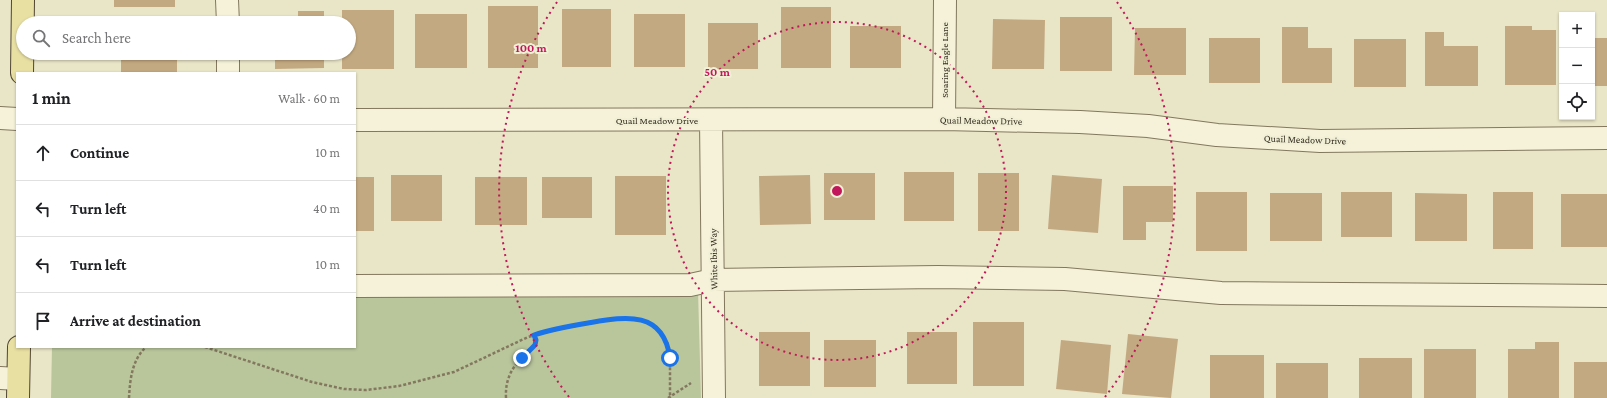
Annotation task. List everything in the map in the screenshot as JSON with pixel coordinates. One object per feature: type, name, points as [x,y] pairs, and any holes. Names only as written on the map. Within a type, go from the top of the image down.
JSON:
[{"type":"main road","points":[[23,0],[23,16]]},
{"type":"main road","points":[[22,60],[22,72]]},
{"type":"main road","points":[[12,385],[19,348]]},
{"type":"street","points":[[227,0],[228,16]]},
{"type":"street","name":"Soaring Eagle Lane","points":[[944,119],[945,0]]},
{"type":"street","points":[[228,60],[228,72]]},
{"type":"street","points":[[0,118],[16,118]]},
{"type":"street","name":"Quail Meadow Drive","points":[[356,120],[944,119],[1080,122],[1148,126],[1217,135],[1320,141],[1607,138]]},
{"type":"street","name":"White Ibis Way","points":[[711,120],[714,398]]},
{"type":"street","points":[[356,286],[690,284],[713,280],[938,277],[1065,278],[1220,293],[1607,296]]},
{"type":"path","points":[[208,348],[312,382],[344,389],[366,390],[399,386],[454,372],[534,335],[563,327],[612,319],[629,318],[648,322],[660,331],[667,342],[670,358],[669,398]]},
{"type":"path","points":[[506,398],[505,389],[508,377],[519,361],[535,345],[536,340],[534,335]]},
{"type":"path","points":[[129,398],[133,368],[139,355],[145,348]]},
{"type":"path","points":[[669,398],[684,388]]},
{"type":"green space","points":[[698,290],[701,398],[51,398],[52,348],[356,348],[356,293]]},
{"type":"building","points":[[114,0],[175,0],[175,7],[114,7]]},
{"type":"building","points":[[488,6],[538,6],[538,68],[488,68]]},
{"type":"building","points":[[781,7],[831,7],[831,68],[781,68]]},
{"type":"building","points":[[562,9],[611,9],[611,67],[562,67]]},
{"type":"building","points":[[342,10],[394,10],[394,69],[342,69],[342,60],[356,60],[356,16],[342,16]]},
{"type":"building","points":[[298,11],[324,11],[324,16],[298,16]]},
{"type":"building","points":[[415,14],[467,14],[467,68],[415,68]]},
{"type":"building","points":[[634,14],[685,14],[685,67],[634,67]]},
{"type":"building","points":[[1060,17],[1112,17],[1112,71],[1060,71]]},
{"type":"building","points":[[993,19],[1045,20],[1044,69],[992,69]]},
{"type":"building","points":[[708,23],[758,23],[758,69],[708,69]]},
{"type":"building","points":[[850,26],[901,26],[901,68],[850,68]]},
{"type":"building","points":[[1505,26],[1532,26],[1532,30],[1556,30],[1556,85],[1505,85]]},
{"type":"building","points":[[1282,27],[1308,27],[1308,48],[1332,48],[1332,83],[1282,83]]},
{"type":"building","points":[[1135,28],[1186,28],[1186,75],[1134,75]]},
{"type":"building","points":[[1425,32],[1444,32],[1444,46],[1478,46],[1478,86],[1425,86]]},
{"type":"building","points":[[1209,38],[1260,38],[1260,83],[1209,83]]},
{"type":"building","points":[[1595,38],[1607,38],[1607,86],[1595,86]]},
{"type":"building","points":[[1354,39],[1406,39],[1406,87],[1354,87]]},
{"type":"building","points":[[121,60],[177,60],[177,72],[121,72]]},
{"type":"building","points":[[275,60],[324,60],[324,68],[275,69]]},
{"type":"building","points":[[904,172],[954,172],[954,221],[904,221]]},
{"type":"building","points":[[824,173],[875,173],[875,220],[824,220]]},
{"type":"building","points":[[978,173],[1019,173],[1019,231],[978,231]]},
{"type":"building","points":[[391,175],[442,175],[442,221],[391,221]]},
{"type":"building","points":[[810,175],[811,224],[760,225],[759,176]]},
{"type":"building","points":[[1052,175],[1102,179],[1098,233],[1048,229]]},
{"type":"building","points":[[615,176],[666,176],[666,235],[615,235]]},
{"type":"building","points":[[356,177],[374,177],[374,231],[356,231]]},
{"type":"building","points":[[475,177],[527,177],[527,225],[475,225]]},
{"type":"building","points":[[542,177],[592,177],[592,218],[542,218]]},
{"type":"building","points":[[1123,186],[1173,186],[1173,222],[1146,222],[1146,240],[1123,240]]},
{"type":"building","points":[[1196,192],[1247,192],[1247,251],[1196,251]]},
{"type":"building","points":[[1341,192],[1392,192],[1392,237],[1341,237]]},
{"type":"building","points":[[1493,192],[1533,192],[1533,249],[1493,249]]},
{"type":"building","points":[[1270,193],[1322,193],[1322,241],[1270,241]]},
{"type":"building","points":[[1415,193],[1467,194],[1467,241],[1415,241]]},
{"type":"building","points":[[1561,194],[1607,194],[1607,247],[1561,247]]},
{"type":"building","points":[[973,322],[1024,322],[1024,386],[973,386]]},
{"type":"building","points":[[759,332],[810,332],[810,386],[759,386]]},
{"type":"building","points":[[907,332],[957,332],[957,384],[907,384]]},
{"type":"building","points":[[1128,334],[1178,339],[1171,398],[1122,394]]},
{"type":"building","points":[[824,340],[876,340],[876,387],[824,387]]},
{"type":"building","points":[[1061,340],[1111,345],[1107,394],[1056,389]]},
{"type":"building","points":[[1535,342],[1559,342],[1559,398],[1508,398],[1508,349],[1535,349]]},
{"type":"building","points":[[1424,349],[1476,349],[1476,398],[1424,398]]},
{"type":"building","points":[[1210,355],[1264,355],[1264,398],[1210,398]]},
{"type":"building","points":[[1359,358],[1412,358],[1412,398],[1359,398]]},
{"type":"building","points":[[1574,362],[1607,362],[1607,398],[1574,398]]},
{"type":"building","points":[[1276,363],[1328,363],[1328,398],[1276,398]]},
{"type":"route","points":[[522,358],[535,345],[536,340],[534,335],[563,327],[612,319],[629,318],[648,322],[657,328],[667,342],[670,358]]}]
